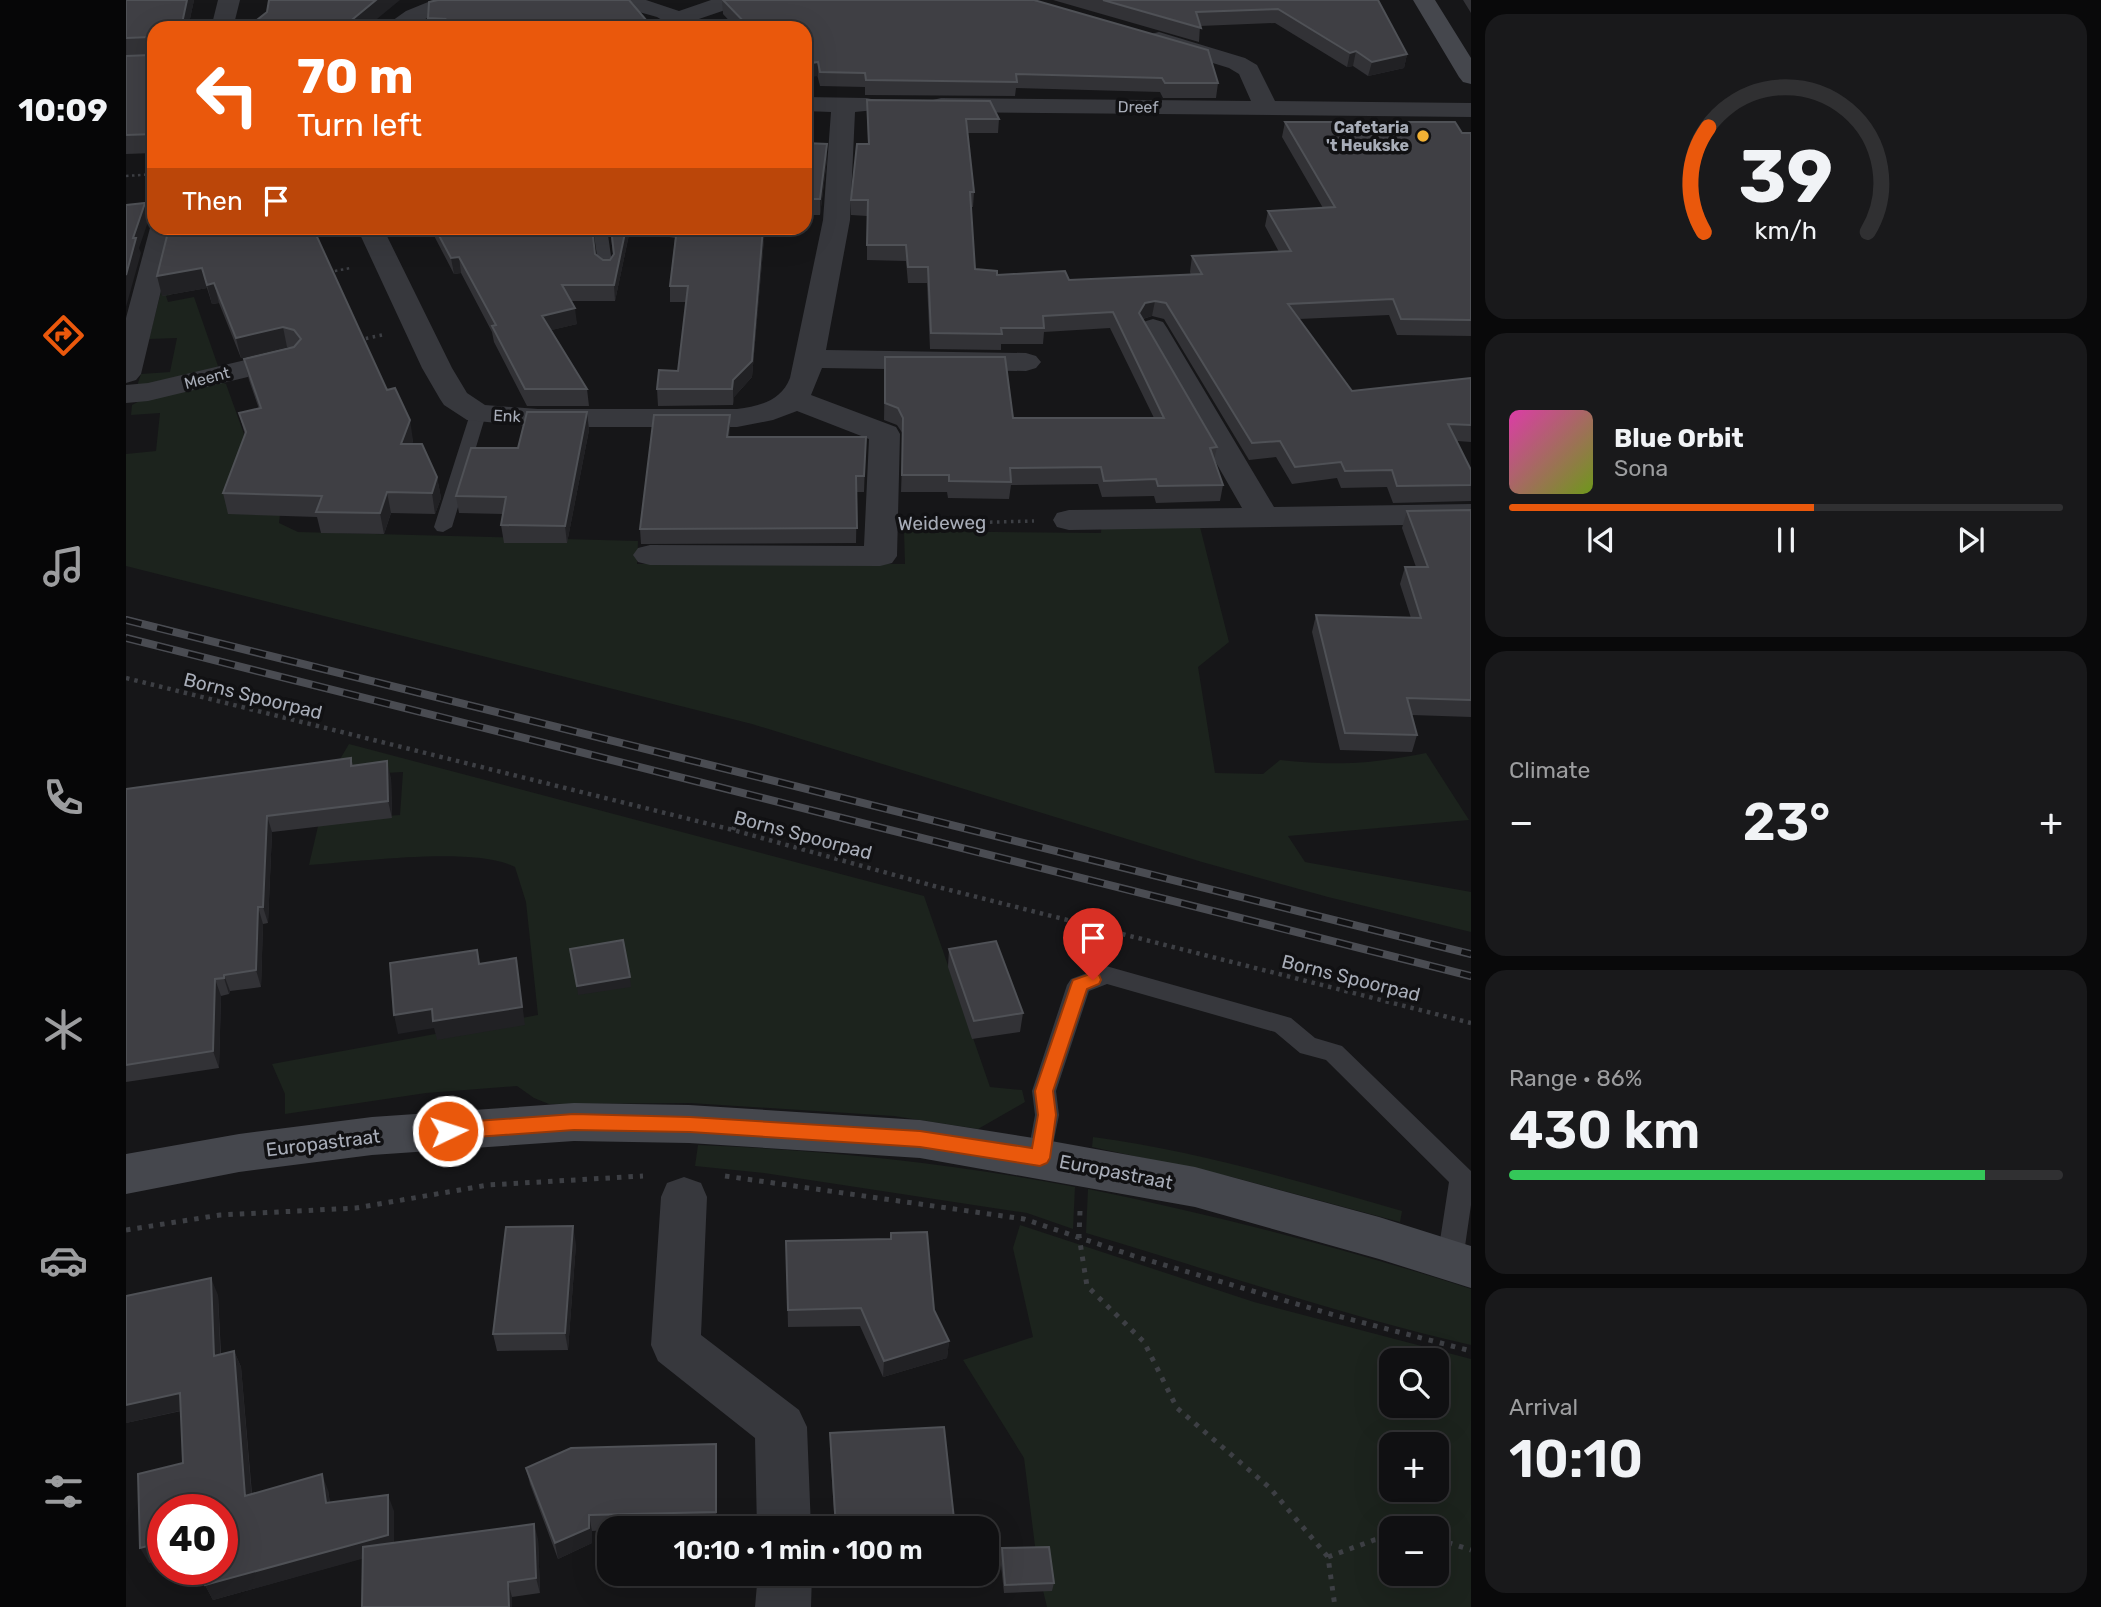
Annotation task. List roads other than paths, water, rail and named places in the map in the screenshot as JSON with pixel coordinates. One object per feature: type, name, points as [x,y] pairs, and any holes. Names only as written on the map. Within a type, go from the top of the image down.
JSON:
[{"type":"street","points":[[224,21],[229,0]]},
{"type":"street","points":[[403,21],[421,9],[461,0],[498,1]]},
{"type":"street","points":[[688,21],[732,0]]},
{"type":"street","points":[[1424,0],[1471,77]]},
{"type":"street","points":[[561,2],[643,4],[668,9],[682,21]]},
{"type":"street","points":[[1135,32],[1237,63],[1249,70],[1267,109]]},
{"type":"street","points":[[812,104],[884,105]]},
{"type":"street","points":[[792,398],[799,391],[809,359],[833,254],[831,145],[843,104]]},
{"type":"street","name":"Dreef","points":[[912,105],[1471,110]]},
{"type":"street","points":[[126,374],[161,235]]},
{"type":"street","name":"Enk","points":[[373,235],[455,399],[478,414],[538,418],[737,418],[780,408],[792,398]]},
{"type":"street","points":[[1153,328],[1264,517]]},
{"type":"street","name":"Meent","points":[[126,394],[148,393],[288,359]]},
{"type":"street","points":[[809,359],[1026,362]]},
{"type":"street","name":"Weideweg","points":[[650,555],[880,556],[886,434],[792,398]]},
{"type":"street","points":[[1069,520],[1471,514]]},
{"type":"street","name":"Europastraat","points":[[126,1174],[239,1153],[372,1136],[574,1122],[690,1124],[920,1139],[1195,1187],[1379,1238],[1460,1264]]},
{"type":"street","points":[[681,1183],[676,1345],[781,1427],[783,1516]]},
{"type":"street","points":[[783,1607],[784,1586]]},
{"type":"lane","points":[[601,235],[606,270]]},
{"type":"lane","points":[[443,527],[478,414]]},
{"type":"lane","points":[[1040,1158],[1047,1115],[1044,1091],[1079,985],[1106,975],[1283,1026],[1308,1046],[1334,1053],[1462,1179],[1460,1264]]},
{"type":"railway","points":[[126,620],[1471,954]]},
{"type":"railway","points":[[126,638],[1471,976]]},
{"type":"place","name":"Cafetaria 't Heukske","points":[[1423,136]]}]
